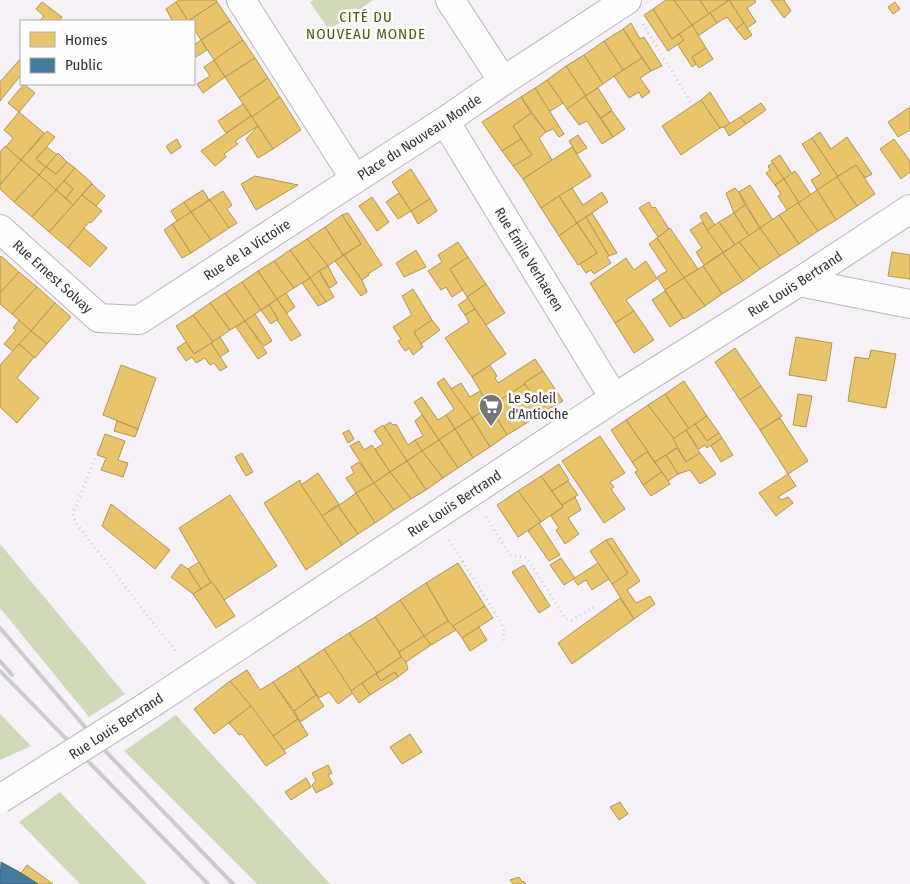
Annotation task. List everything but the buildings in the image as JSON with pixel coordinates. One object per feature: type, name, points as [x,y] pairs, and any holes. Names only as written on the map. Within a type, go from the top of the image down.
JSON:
[{"type":"street","name":"Place du Nouveau Monde","points":[[240,0],[354,179],[445,121],[503,81]]},
{"type":"street","points":[[450,0],[503,81],[627,0]]},
{"type":"street","name":"Rue Émile Verhaeren","points":[[445,121],[614,398]]},
{"type":"street","name":"Rue de la Victoire","points":[[138,320],[354,179]]},
{"type":"street","name":"Rue Louis Bertrand","points":[[0,799],[148,705],[614,398],[799,282],[910,209]]},
{"type":"street","name":"Rue Ernest Solvay","points":[[0,229],[99,318],[138,320]]},
{"type":"street","points":[[799,282],[910,304]]},
{"type":"path","points":[[642,24],[691,102]]},
{"type":"path","points":[[97,454],[73,512],[75,522],[194,674]]},
{"type":"path","points":[[470,493],[510,555],[527,558],[566,619],[572,620],[596,606]]},
{"type":"path","points":[[434,517],[501,622],[504,631],[503,641]]},
{"type":"green space","points":[[313,0],[373,0],[329,30],[310,2]]},
{"type":"green space","points":[[0,544],[125,694],[89,717],[0,608]]},
{"type":"green space","points":[[0,714],[31,746],[0,760]]},
{"type":"green space","points":[[176,715],[330,884],[257,884],[124,751]]},
{"type":"green space","points":[[60,792],[147,884],[80,884],[19,822]]},
{"type":"railway","points":[[0,628],[109,755],[233,884]]},
{"type":"railway","points":[[0,661],[12,675]]},
{"type":"railway","points":[[0,671],[208,884]]},
{"type":"place","name":"Le Soleil d'Antioche","points":[[491,427]]},
{"type":"district","name":"CITÉ DU NOUVEAU MONDE","points":[[366,26]]}]
